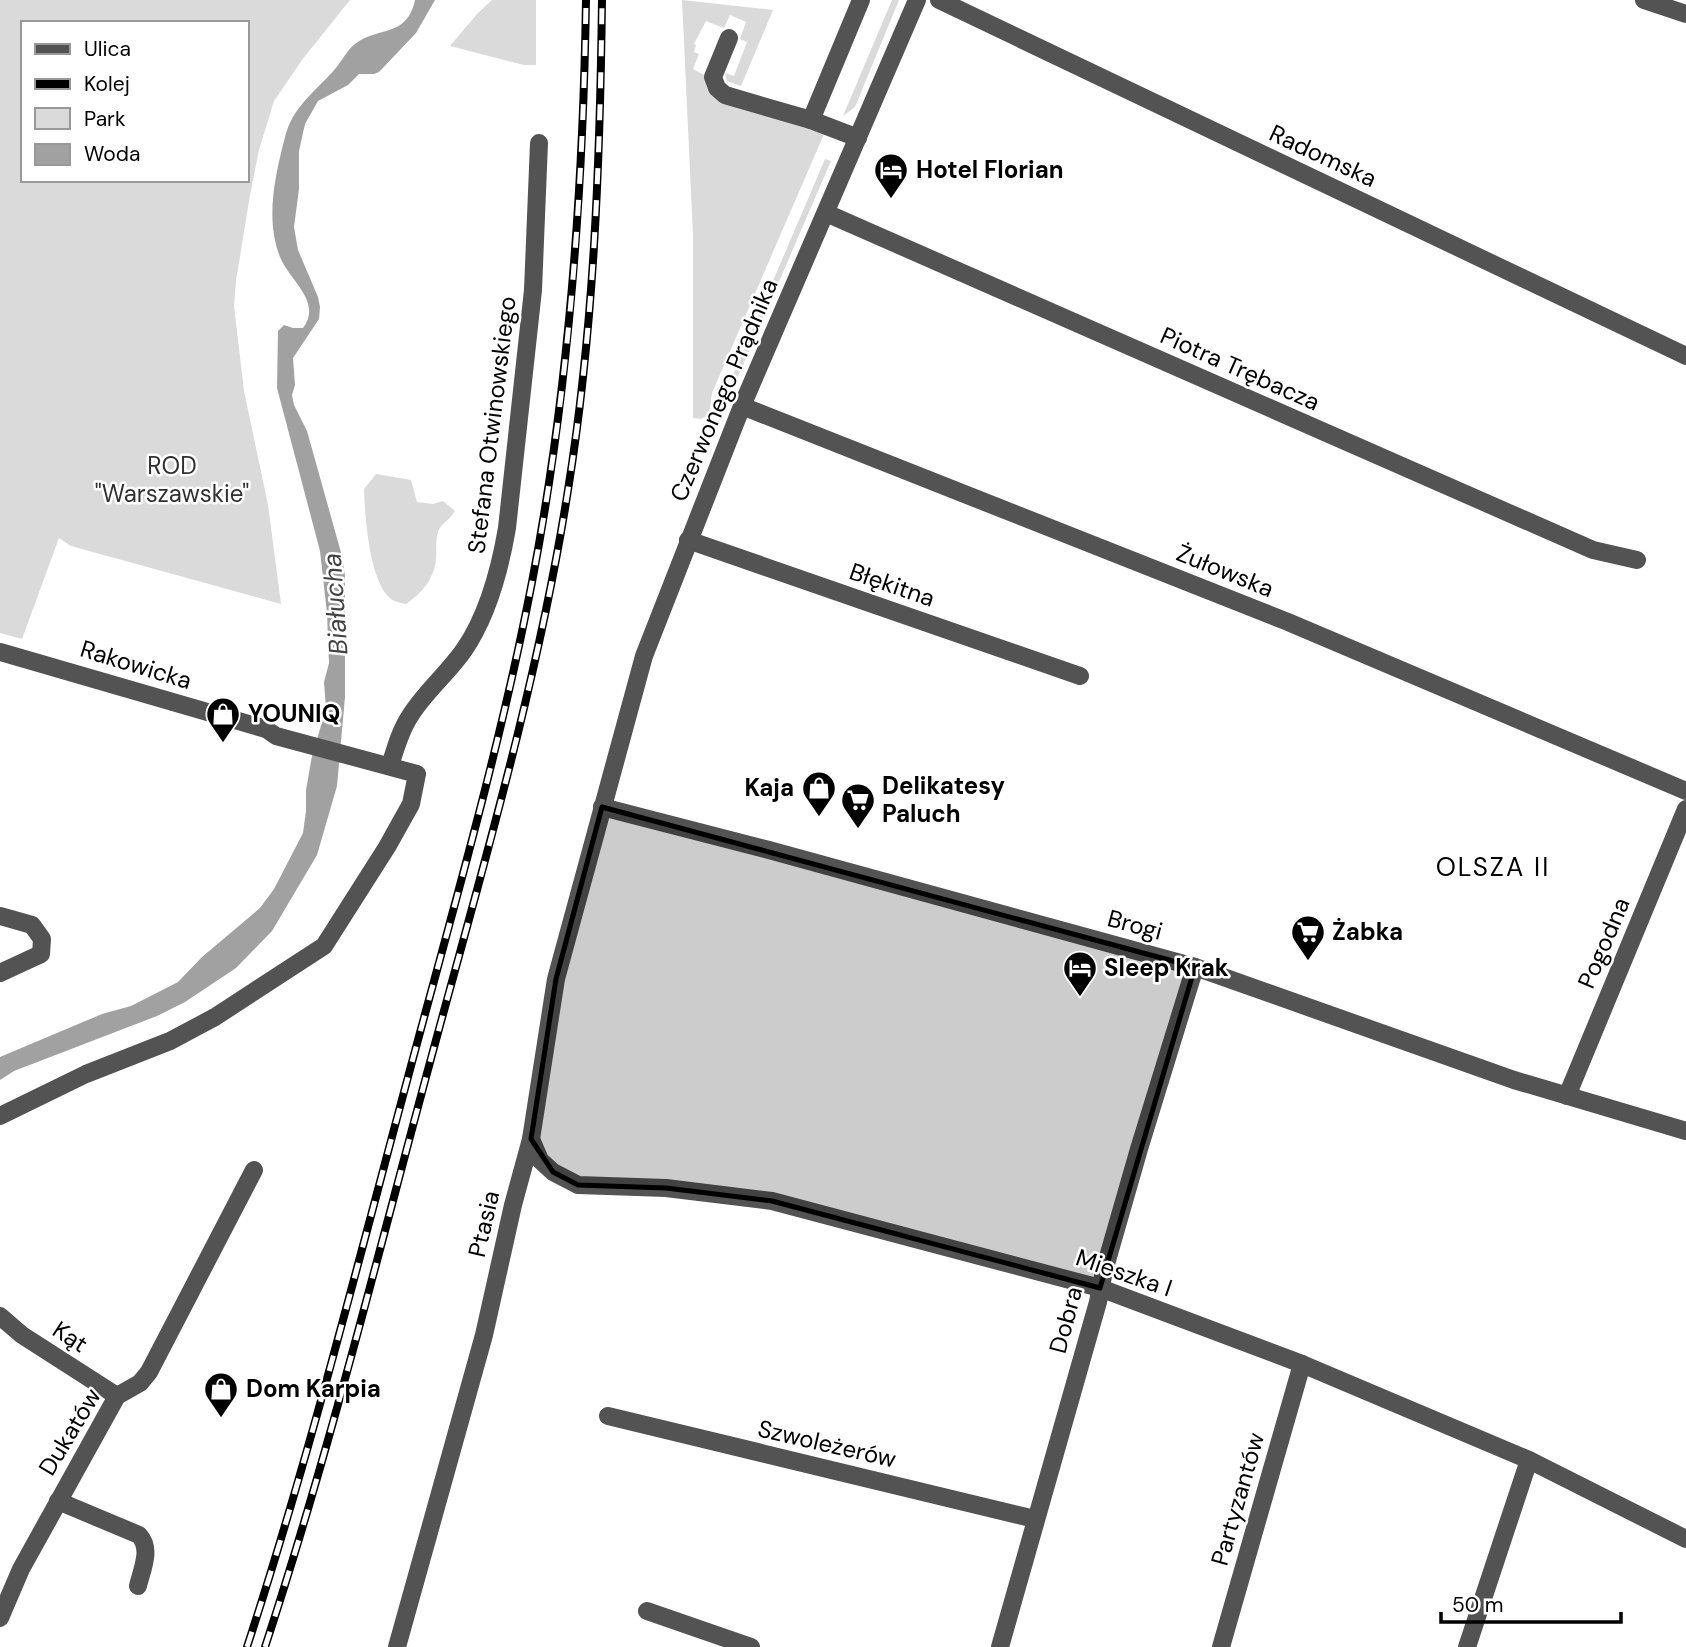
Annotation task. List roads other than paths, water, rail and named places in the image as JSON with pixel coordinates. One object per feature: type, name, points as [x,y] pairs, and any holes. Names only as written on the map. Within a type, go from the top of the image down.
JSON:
[{"type":"street","points":[[811,120],[861,0]]},
{"type":"street","name":"Czerwonego Prądnika","points":[[602,807],[644,656],[688,540],[742,406],[917,0]]},
{"type":"street","name":"Radomska","points":[[939,0],[1686,356]]},
{"type":"street","points":[[1644,0],[1686,13]]},
{"type":"street","points":[[729,38],[713,77],[717,88],[725,95],[811,120],[858,138]]},
{"type":"street","name":"Stefana Otwinowskiego","points":[[383,765],[409,717],[466,647],[479,623],[502,555],[533,290],[539,143]]},
{"type":"street","name":"Piotra Trębacza","points":[[825,213],[1593,550],[1637,560]]},
{"type":"street","name":"Żułowska","points":[[742,406],[1288,622],[1686,791]]},
{"type":"street","name":"Błękitna","points":[[688,540],[1080,676]]},
{"type":"street","name":"Rakowicka","points":[[0,652],[266,729],[276,736],[417,774],[411,804],[324,946],[215,1017],[170,1041],[86,1074],[0,1116]]},
{"type":"street","name":"Brogi","points":[[602,807],[1195,967],[1567,1096],[1686,1131]]},
{"type":"street","name":"Ptasia","points":[[397,1647],[484,1335],[513,1205],[531,1139],[556,979],[602,807]]},
{"type":"street","name":"Pogodna","points":[[1567,1096],[1686,809]]},
{"type":"street","points":[[0,916],[32,925],[42,939],[41,954],[0,973]]},
{"type":"street","name":"Dobra","points":[[1000,1647],[1139,1149],[1195,967]]},
{"type":"street","name":"Mieszka I","points":[[531,1139],[540,1160],[546,1166],[578,1185],[666,1188],[772,1201],[1100,1288],[1302,1364],[1529,1460],[1686,1539]]},
{"type":"street","name":"Dukatów","points":[[0,1618],[20,1569],[117,1396],[140,1383],[149,1372],[254,1170]]},
{"type":"street","name":"Kąt","points":[[0,1316],[22,1335],[117,1396]]},
{"type":"street","name":"Partyzantów","points":[[1221,1647],[1302,1364]]},
{"type":"street","name":"Szwoleżerów","points":[[608,1416],[1035,1519]]},
{"type":"street","points":[[1467,1647],[1529,1460]]},
{"type":"street","points":[[58,1501],[139,1535],[146,1542],[138,1586]]},
{"type":"street","points":[[647,1611],[751,1647]]},
{"type":"water","name":"Białucha","points":[[415,0],[435,0],[416,33],[379,72],[359,74],[348,85],[318,101],[305,124],[299,151],[299,189],[294,227],[298,250],[320,307],[319,319],[293,358],[295,385],[292,395],[307,431],[342,556],[345,576],[345,697],[337,786],[317,855],[272,931],[236,968],[185,1002],[157,1016],[14,1071],[0,1080],[0,1057],[102,1014],[131,1006],[178,982],[202,957],[260,908],[274,889],[303,833],[312,756],[326,709],[324,682],[329,663],[327,613],[320,551],[277,388],[278,331],[284,325],[303,328],[309,309],[302,291],[284,266],[275,243],[272,213],[275,182],[285,137],[299,108],[352,46],[364,38],[399,26],[411,12]]},
{"type":"railway","points":[[247,1647],[290,1509],[348,1301],[472,838],[519,646],[545,510],[565,365],[582,147],[586,0]]},
{"type":"railway","points":[[265,1647],[328,1440],[483,868],[522,718],[555,566],[577,429],[590,307],[600,123],[602,0]]},
{"type":"place","name":"Hotel Florian","points":[[891,200]]},
{"type":"place","name":"YOUNIQ","points":[[223,744]]},
{"type":"place","name":"Kaja","points":[[819,818]]},
{"type":"place","name":"Delikatesy Paluch","points":[[858,830]]},
{"type":"place","name":"Żabka","points":[[1308,962]]},
{"type":"place","name":"Sleep Krak","points":[[1080,998]]},
{"type":"place","name":"Dom Karpia","points":[[221,1419]]},
{"type":"district","name":"OLSZA II","points":[[1493,867]]},
{"type":"park label","name":"ROD \"Warszawskie\"","points":[[172,480]]}]
